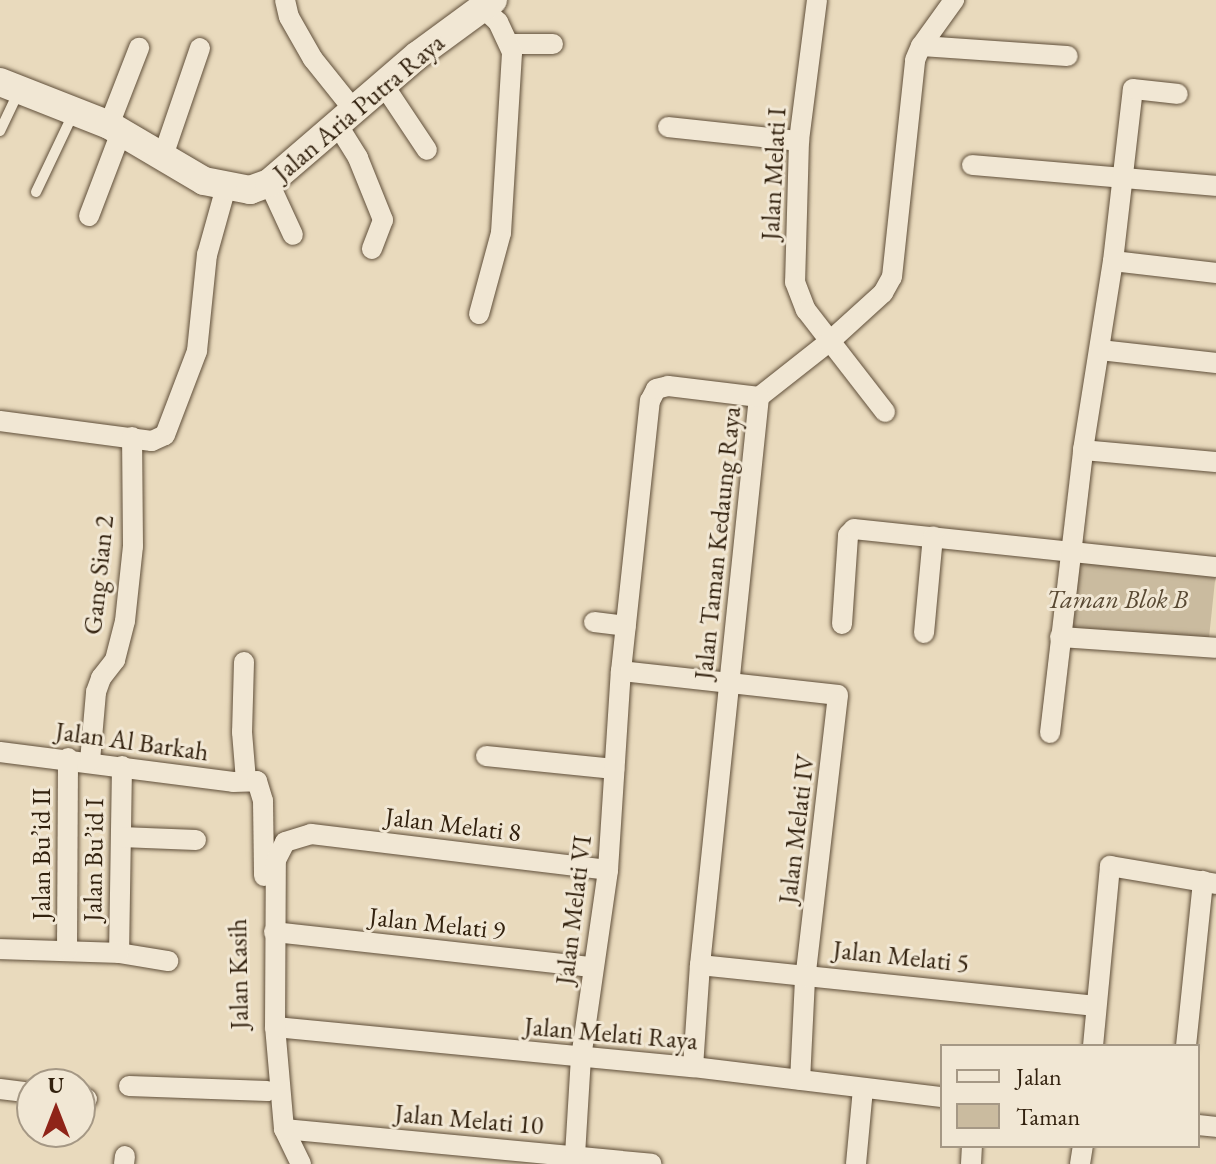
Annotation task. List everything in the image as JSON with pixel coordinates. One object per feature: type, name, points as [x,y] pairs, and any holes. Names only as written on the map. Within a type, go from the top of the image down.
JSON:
[{"type":"main road","name":"Jalan Aria Putra Raya","points":[[10,86],[115,128],[204,181],[250,190],[269,183],[383,84],[488,4]]},
{"type":"street","points":[[285,0],[289,17],[345,117],[383,220],[372,249]]},
{"type":"street","name":"Jalan Melati I","points":[[817,0],[799,141],[795,282],[806,310],[885,412]]},
{"type":"street","name":"Jalan Taman Kedaung Raya","points":[[693,1067],[700,965],[759,397],[829,342],[883,293],[892,277],[897,258],[911,78],[921,46],[954,0]]},
{"type":"street","points":[[479,314],[501,233],[511,44],[488,4]]},
{"type":"street","points":[[511,44],[553,44]]},
{"type":"street","points":[[921,46],[1068,56]]},
{"type":"street","points":[[89,216],[139,48]]},
{"type":"street","points":[[163,156],[200,48]]},
{"type":"street","points":[[383,84],[427,150]]},
{"type":"street","points":[[1050,733],[1083,450],[1113,261],[1133,89],[1178,94]]},
{"type":"street","points":[[668,127],[799,141]]},
{"type":"street","points":[[972,165],[1216,186]]},
{"type":"street","points":[[269,183],[293,235]]},
{"type":"street","points":[[0,421],[132,437],[159,439],[165,435],[178,409],[197,351],[207,255],[226,187]]},
{"type":"street","points":[[1113,261],[1216,273]]},
{"type":"street","points":[[1100,350],[1216,363]]},
{"type":"street","name":"Jalan Melati VI","points":[[575,1155],[581,1058],[608,870],[621,671],[645,439],[656,389],[668,386],[759,397]]},
{"type":"street","name":"Gang Sian 2","points":[[90,761],[96,692],[115,660],[125,621],[133,546],[132,437]]},
{"type":"street","points":[[1083,450],[1216,462]]},
{"type":"street","points":[[842,624],[850,531],[933,536],[1071,554],[1216,567]]},
{"type":"street","points":[[924,633],[933,536]]},
{"type":"street","points":[[594,622],[626,626]]},
{"type":"street","points":[[1060,637],[1216,648]]},
{"type":"street","name":"Jalan Kasih","points":[[244,662],[242,732],[251,781],[263,801],[267,1091],[272,1133],[287,1164]]},
{"type":"street","points":[[621,671],[728,681]]},
{"type":"street","name":"Jalan Melati IV","points":[[728,681],[838,695],[805,974],[800,1080]]},
{"type":"street","name":"Jalan Al Barkah","points":[[0,752],[251,781]]},
{"type":"street","points":[[486,756],[614,769]]},
{"type":"street","name":"Jalan Bu’id II","points":[[67,950],[68,758]]},
{"type":"street","name":"Jalan Bu’id I","points":[[122,766],[119,953],[168,961]]},
{"type":"street","name":"Jalan Melati 8","points":[[274,932],[276,860],[292,838],[311,834],[608,870]]},
{"type":"street","points":[[121,837],[196,840]]},
{"type":"street","points":[[1093,1044],[1110,866],[1209,882],[1186,1044]]},
{"type":"street","points":[[274,932],[275,1027],[284,1129],[301,1164]]},
{"type":"street","name":"Jalan Melati 9","points":[[274,932],[593,967]]},
{"type":"street","points":[[0,949],[119,953]]},
{"type":"street","name":"Jalan Melati 5","points":[[700,965],[1096,1006]]},
{"type":"street","name":"Jalan Melati Raya","points":[[275,1027],[693,1067],[940,1097]]},
{"type":"street","points":[[129,1086],[267,1091]]},
{"type":"street","points":[[856,1164],[863,1088]]},
{"type":"street","name":"Jalan Melati 10","points":[[284,1129],[478,1156],[575,1155],[651,1164]]},
{"type":"lane","points":[[0,131],[10,86]]},
{"type":"lane","points":[[36,192],[75,111]]},
{"type":"green space","name":"Taman Blok B","points":[[1071,554],[1216,569],[1207,653],[1062,638]]}]
